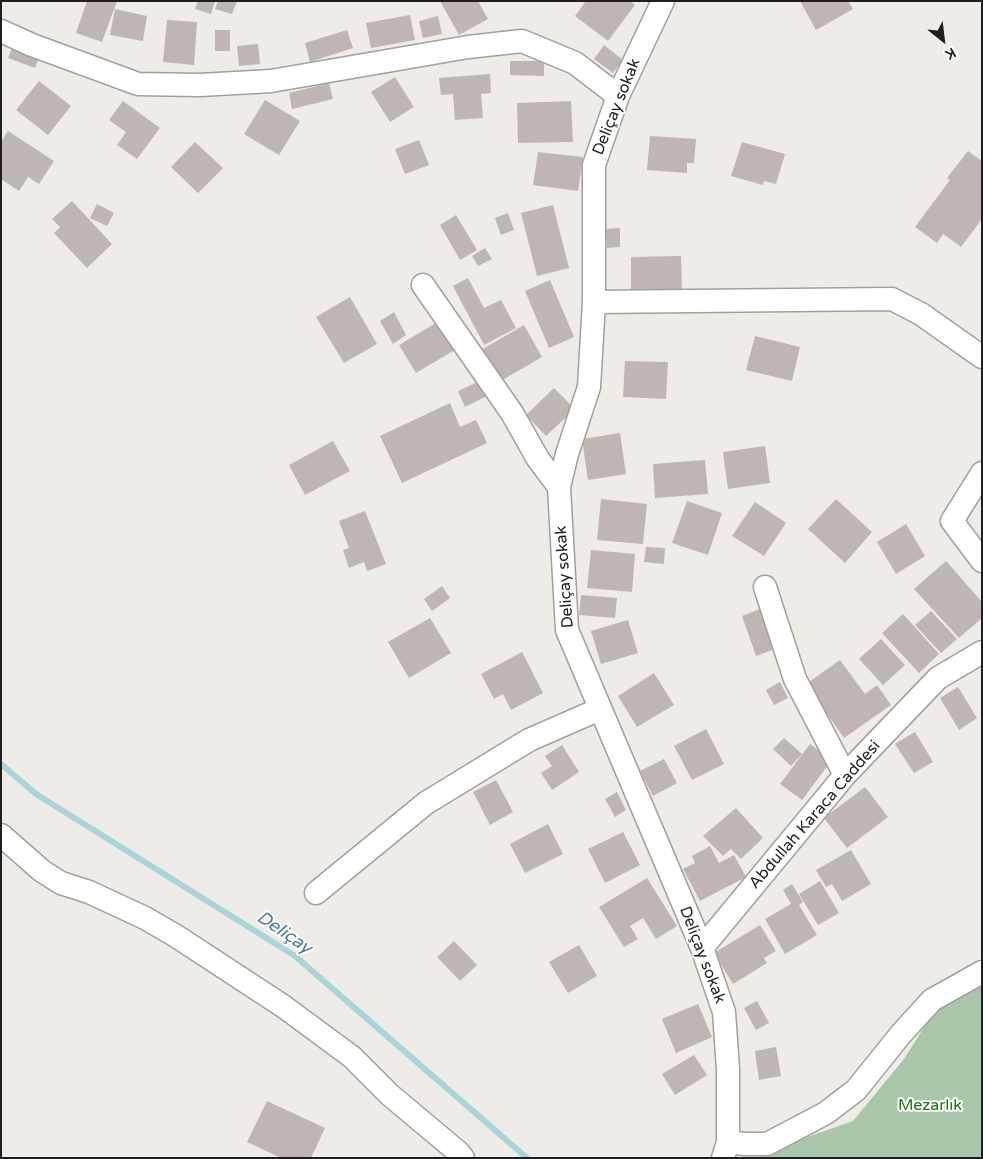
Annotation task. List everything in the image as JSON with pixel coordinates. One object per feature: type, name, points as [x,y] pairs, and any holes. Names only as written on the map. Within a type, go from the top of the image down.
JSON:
[{"type":"street","name":"Deliçay sokak","points":[[663,1],[618,96],[594,165],[594,302],[590,387],[567,454],[559,487],[566,630],[702,948],[724,1012],[728,1069],[725,1150]]},
{"type":"street","points":[[1,31],[32,45],[138,84],[200,85],[271,81],[468,47],[522,41],[575,63],[618,96]]},
{"type":"street","points":[[423,285],[512,413],[538,459],[559,487]]},
{"type":"street","points":[[594,302],[892,299],[921,314],[982,357]]},
{"type":"street","points":[[982,473],[952,522],[982,561]]},
{"type":"street","points":[[765,587],[795,679],[845,774]]},
{"type":"street","name":"Abdullah Karaca Caddesi","points":[[702,948],[845,774],[938,678],[982,652]]},
{"type":"street","points":[[316,893],[426,803],[529,740],[600,709]]},
{"type":"street","points":[[1,835],[42,871],[61,883],[89,892],[145,918],[283,1006],[352,1057],[390,1095],[463,1158]]},
{"type":"street","points":[[725,1150],[745,1144],[767,1144],[826,1113],[856,1090],[901,1034],[932,1000],[982,972]]},
{"type":"green space","name":"Mezarlık","points":[[982,982],[982,1158],[765,1158],[776,1148],[853,1121],[904,1059],[937,1007]]},
{"type":"building","points":[[87,1],[117,1],[102,42],[76,33]]},
{"type":"building","points":[[198,1],[215,1],[211,14],[195,9]]},
{"type":"building","points":[[218,1],[237,1],[232,14],[215,9]]},
{"type":"building","points":[[440,1],[478,1],[488,19],[459,35]]},
{"type":"building","points":[[586,1],[630,1],[635,5],[608,41],[575,16]]},
{"type":"building","points":[[800,1],[848,1],[853,9],[816,30]]},
{"type":"building","points":[[115,9],[147,16],[143,41],[110,35]]},
{"type":"building","points":[[410,15],[415,40],[371,48],[366,23]]},
{"type":"building","points":[[438,16],[442,34],[423,38],[419,21]]},
{"type":"building","points":[[167,20],[197,22],[194,65],[163,62]]},
{"type":"building","points":[[215,30],[230,30],[230,51],[215,51]]},
{"type":"building","points":[[347,30],[353,48],[310,62],[305,43]]},
{"type":"building","points":[[258,44],[260,64],[239,66],[237,46]]},
{"type":"building","points":[[604,45],[623,60],[613,73],[594,59]]},
{"type":"building","points":[[13,46],[40,56],[35,68],[8,58]]},
{"type":"building","points":[[510,61],[544,61],[544,76],[510,75]]},
{"type":"building","points":[[490,74],[491,93],[481,94],[483,118],[455,120],[453,94],[441,95],[439,78]]},
{"type":"building","points":[[395,77],[414,107],[390,122],[371,92]]},
{"type":"building","points":[[39,81],[71,106],[48,135],[16,110]]},
{"type":"building","points":[[329,83],[333,99],[292,109],[289,93]]},
{"type":"building","points":[[265,100],[300,121],[279,155],[244,134]]},
{"type":"building","points":[[123,101],[160,128],[137,159],[117,145],[126,132],[109,120]]},
{"type":"building","points":[[571,101],[573,142],[518,143],[517,103]]},
{"type":"building","points":[[8,131],[54,161],[39,184],[28,177],[19,191],[1,179],[1,142]]},
{"type":"building","points":[[650,136],[696,139],[694,163],[687,163],[687,173],[647,170]]},
{"type":"building","points":[[419,140],[429,165],[405,174],[395,149]]},
{"type":"building","points":[[195,142],[223,168],[198,193],[171,167]]},
{"type":"building","points":[[742,142],[785,154],[776,184],[764,181],[763,185],[731,176]]},
{"type":"building","points":[[968,151],[982,161],[982,219],[961,247],[943,234],[937,243],[915,227],[950,180],[947,178]]},
{"type":"building","points":[[538,152],[583,157],[578,191],[533,185]]},
{"type":"building","points":[[72,201],[112,244],[87,268],[54,233],[60,227],[52,219]]},
{"type":"building","points":[[97,204],[114,213],[107,226],[90,218]]},
{"type":"building","points":[[553,205],[569,268],[537,276],[521,213]]},
{"type":"building","points":[[508,213],[514,230],[501,235],[495,218]]},
{"type":"building","points":[[456,215],[477,250],[460,260],[440,225]]},
{"type":"building","points":[[620,228],[620,247],[607,248],[606,229]]},
{"type":"building","points":[[485,248],[492,259],[478,266],[472,256]]},
{"type":"building","points":[[681,256],[682,291],[631,291],[631,257]]},
{"type":"building","points":[[468,278],[484,308],[501,300],[516,328],[484,345],[453,286]]},
{"type":"building","points":[[550,280],[574,337],[549,348],[525,291]]},
{"type":"building","points":[[350,297],[377,344],[344,363],[316,317]]},
{"type":"building","points":[[394,312],[406,335],[393,344],[380,321]]},
{"type":"building","points":[[441,320],[458,348],[416,373],[399,345]]},
{"type":"building","points":[[524,325],[542,357],[499,382],[481,350]]},
{"type":"building","points":[[755,336],[800,347],[792,381],[746,370]]},
{"type":"building","points":[[625,361],[668,362],[666,399],[623,397]]},
{"type":"building","points":[[482,380],[489,395],[465,407],[458,391]]},
{"type":"building","points":[[554,388],[575,409],[546,436],[526,415]]},
{"type":"building","points":[[450,403],[460,427],[476,420],[487,443],[402,483],[380,436]]},
{"type":"building","points":[[620,433],[626,474],[588,480],[582,439]]},
{"type":"building","points":[[333,441],[350,471],[305,495],[289,465]]},
{"type":"building","points":[[765,446],[770,483],[728,489],[723,452]]},
{"type":"building","points":[[705,460],[708,494],[655,498],[653,464]]},
{"type":"building","points":[[601,499],[647,504],[643,544],[597,540]]},
{"type":"building","points":[[836,499],[872,532],[845,563],[808,529]]},
{"type":"building","points":[[687,501],[722,513],[708,555],[672,543]]},
{"type":"building","points":[[755,502],[786,523],[764,556],[732,536]]},
{"type":"building","points":[[365,511],[386,564],[367,571],[364,562],[349,568],[343,550],[349,548],[339,521]]},
{"type":"building","points":[[906,524],[925,556],[896,574],[877,542]]},
{"type":"building","points":[[646,547],[665,548],[664,564],[644,562]]},
{"type":"building","points":[[591,550],[635,554],[632,592],[587,588]]},
{"type":"building","points":[[946,561],[982,602],[982,618],[959,638],[914,589]]},
{"type":"building","points":[[442,586],[450,598],[432,611],[424,599]]},
{"type":"building","points":[[581,595],[617,598],[615,618],[579,615]]},
{"type":"building","points":[[760,609],[775,649],[756,656],[742,616]]},
{"type":"building","points":[[931,611],[957,639],[941,653],[915,625]]},
{"type":"building","points":[[903,614],[939,654],[919,673],[882,633]]},
{"type":"building","points":[[430,618],[451,653],[409,678],[388,642]]},
{"type":"building","points":[[628,620],[638,653],[601,664],[591,631]]},
{"type":"building","points":[[881,639],[905,665],[883,685],[859,659]]},
{"type":"building","points":[[522,652],[543,693],[511,710],[503,694],[494,699],[481,674]]},
{"type":"building","points":[[840,660],[865,694],[877,685],[891,705],[844,738],[806,684]]},
{"type":"building","points":[[654,673],[674,705],[637,727],[618,696]]},
{"type":"building","points":[[780,682],[788,698],[774,705],[766,690]]},
{"type":"building","points":[[958,687],[977,718],[959,730],[940,698]]},
{"type":"building","points":[[706,729],[724,764],[692,780],[674,746]]},
{"type":"building","points":[[915,732],[933,762],[914,773],[895,744]]},
{"type":"building","points":[[784,738],[802,754],[791,766],[773,749]]},
{"type":"building","points":[[810,744],[832,760],[802,800],[780,784]]},
{"type":"building","points":[[562,745],[579,772],[552,790],[541,773],[552,766],[545,756]]},
{"type":"building","points":[[664,759],[677,783],[653,796],[640,771]]},
{"type":"building","points":[[496,780],[513,812],[490,825],[473,792]]},
{"type":"building","points":[[865,787],[888,817],[847,848],[824,818]]},
{"type":"building","points":[[617,792],[626,810],[615,817],[605,799]]},
{"type":"building","points":[[736,808],[763,838],[741,859],[731,849],[723,856],[703,836]]},
{"type":"building","points":[[548,824],[563,854],[525,873],[510,844]]},
{"type":"building","points":[[623,832],[640,865],[605,883],[588,849]]},
{"type":"building","points":[[710,846],[719,863],[734,855],[746,877],[700,901],[683,869],[695,863],[692,856]]},
{"type":"building","points":[[851,850],[871,884],[842,901],[832,884],[826,887],[816,870]]},
{"type":"building","points":[[647,878],[677,926],[656,939],[643,918],[630,926],[638,939],[624,947],[599,907]]},
{"type":"building","points":[[820,881],[839,913],[818,925],[799,894]]},
{"type":"building","points":[[792,884],[803,902],[799,905],[817,935],[785,954],[765,919],[791,904],[783,890]]},
{"type":"building","points":[[760,925],[776,951],[764,958],[767,963],[733,984],[714,953]]},
{"type":"building","points":[[454,941],[477,965],[460,981],[437,957]]},
{"type":"building","points":[[579,945],[597,976],[568,993],[549,962]]},
{"type":"building","points":[[757,1001],[769,1023],[756,1030],[744,1008]]},
{"type":"building","points":[[698,1004],[712,1037],[676,1053],[662,1019]]},
{"type":"building","points":[[776,1047],[781,1076],[759,1080],[755,1051]]},
{"type":"building","points":[[694,1055],[707,1075],[675,1095],[662,1074]]},
{"type":"building","points":[[267,1101],[325,1128],[311,1158],[281,1158],[247,1142]]},
{"type":"waterway","name":"Deliçay","points":[[1,764],[36,794],[295,956],[527,1158]]}]
